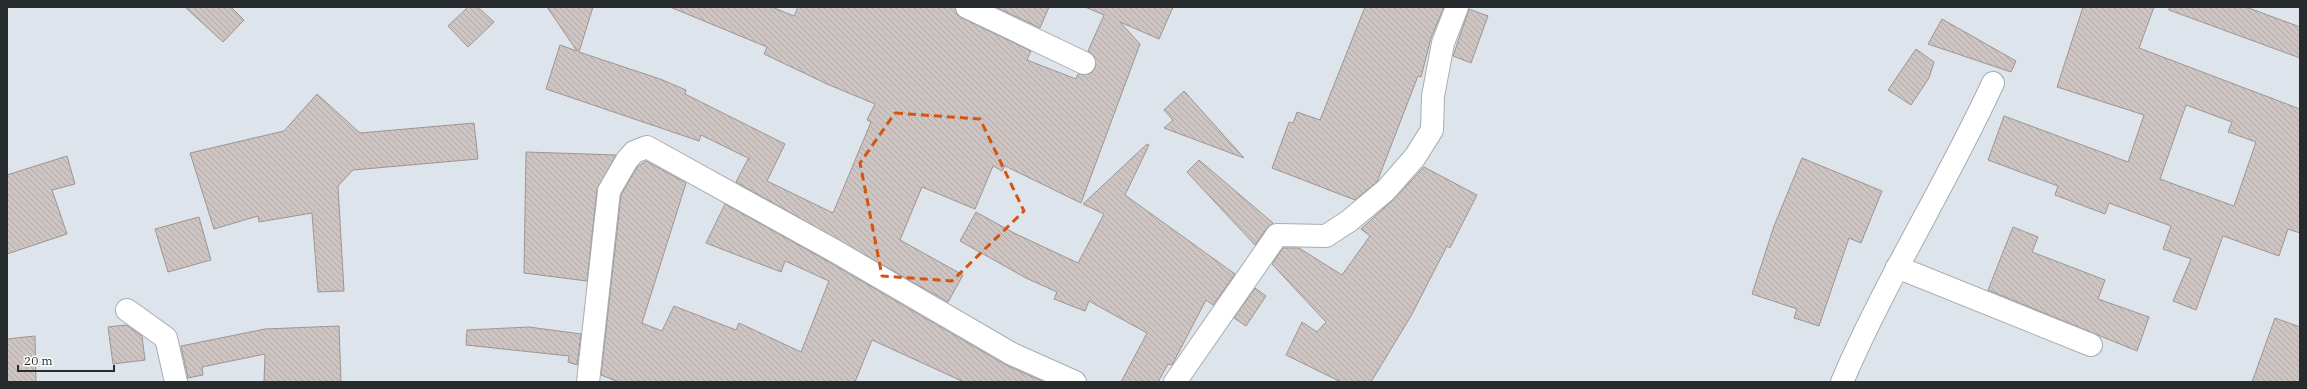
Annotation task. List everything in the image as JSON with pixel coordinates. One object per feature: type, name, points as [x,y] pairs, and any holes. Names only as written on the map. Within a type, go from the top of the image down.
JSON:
[{"type":"street","points":[[967,7],[1084,63]]},
{"type":"street","points":[[1180,381],[1278,235],[1326,236],[1349,221],[1386,190],[1415,157],[1432,130],[1433,96],[1443,43],[1457,7]]},
{"type":"street","points":[[1842,382],[1856,349],[1897,267],[1970,134],[1992,83]]},
{"type":"street","points":[[588,382],[608,190],[627,160],[634,152],[647,147],[835,251],[1012,354],[1076,382]]},
{"type":"street","points":[[1897,267],[2091,345]]},
{"type":"street","points":[[127,310],[166,338],[176,382]]},
{"type":"highlighted area","points":[[895,113],[980,119],[1024,211],[952,281],[882,276],[860,163]]},
{"type":"building","points":[[185,7],[231,7],[244,20],[223,42]]},
{"type":"building","points":[[468,7],[478,7],[494,22],[468,47],[448,26]]},
{"type":"building","points":[[547,7],[593,7],[579,52],[660,79],[686,90],[685,94],[785,144],[767,181],[833,213],[871,122],[867,120],[875,104],[827,84],[764,54],[767,47],[670,7],[772,7],[794,16],[798,7],[955,7],[957,14],[962,18],[1031,51],[1027,60],[1076,79],[1078,74],[1091,73],[1095,68],[1094,56],[1088,51],[1104,15],[1085,7],[1173,7],[1159,39],[1120,22],[1140,44],[1081,203],[1005,166],[1002,171],[993,166],[975,209],[922,187],[900,240],[963,275],[948,302],[736,182],[748,159],[750,159],[701,135],[699,141],[546,89],[560,45],[577,51]]},
{"type":"building","points":[[996,7],[1049,7],[1040,28]]},
{"type":"building","points":[[1365,7],[1444,7],[1431,38],[1421,77],[1418,76],[1377,182],[1355,200],[1272,168],[1289,122],[1293,123],[1297,112],[1320,120]]},
{"type":"building","points":[[2083,7],[2154,7],[2139,48],[2300,109],[2300,233],[2288,229],[2279,256],[2223,236],[2196,310],[2173,301],[2191,259],[2163,249],[2171,226],[2109,203],[2105,214],[2055,195],[2058,186],[1988,160],[2004,116],[2128,162],[2144,115],[2057,87]],"holes":[[[2186,105],[2232,122],[2228,132],[2256,142],[2234,206],[2160,179]]]},
{"type":"building","points":[[2169,7],[2246,7],[2300,27],[2300,58],[2169,10]]},
{"type":"building","points":[[1469,9],[1488,16],[1471,63],[1453,56]]},
{"type":"building","points":[[1942,19],[2016,61],[2011,72],[1928,44]]},
{"type":"building","points":[[1916,49],[1934,62],[1929,78],[1911,105],[1888,90]]},
{"type":"building","points":[[1184,91],[1244,158],[1164,128],[1173,120],[1164,110]]},
{"type":"building","points":[[317,94],[360,133],[474,123],[478,159],[353,170],[338,186],[344,291],[318,292],[312,213],[259,222],[258,216],[214,229],[190,153],[284,131]]},
{"type":"building","points":[[1147,144],[1149,145],[1125,195],[1235,274],[1213,305],[1206,300],[1172,365],[1168,364],[1158,382],[1121,382],[1147,333],[1089,301],[1085,311],[1054,299],[1057,292],[1026,278],[960,241],[976,212],[1014,233],[1078,263],[1104,214],[1083,204]]},
{"type":"building","points":[[526,152],[616,155],[597,190],[587,281],[524,273]]},
{"type":"building","points":[[67,156],[75,184],[52,190],[67,234],[7,254],[7,175]]},
{"type":"building","points":[[1802,158],[1882,191],[1861,243],[1849,238],[1819,326],[1794,318],[1797,309],[1752,294],[1774,226]]},
{"type":"building","points":[[1199,160],[1273,223],[1267,228],[1255,245],[1187,172]]},
{"type":"building","points":[[646,161],[686,183],[642,323],[662,331],[674,306],[736,330],[739,323],[801,352],[829,281],[785,261],[781,272],[706,243],[725,204],[829,262],[1006,365],[1044,382],[964,382],[872,340],[855,382],[619,382],[601,375],[621,195],[637,167]]},
{"type":"building","points":[[1424,167],[1477,195],[1450,248],[1447,246],[1411,316],[1371,382],[1341,382],[1286,355],[1302,322],[1317,332],[1326,322],[1272,264],[1283,248],[1299,248],[1342,275],[1370,236],[1361,229],[1395,198]]},
{"type":"building","points":[[199,217],[211,260],[168,272],[155,229]]},
{"type":"building","points":[[2013,227],[2038,237],[2032,252],[2105,280],[2098,299],[2149,317],[2137,351],[1988,290]]},
{"type":"building","points":[[1255,288],[1266,296],[1246,326],[1234,318]]},
{"type":"building","points":[[2275,318],[2300,327],[2300,382],[2252,382]]},
{"type":"building","points":[[126,325],[142,336],[145,360],[113,364],[108,327]]},
{"type":"building","points":[[339,326],[341,382],[264,382],[265,354],[202,367],[203,375],[188,378],[181,346],[265,329]]},
{"type":"building","points":[[529,327],[581,334],[577,365],[568,362],[569,356],[466,345],[467,330]]},
{"type":"building","points":[[35,336],[36,382],[7,382],[7,339]]}]
